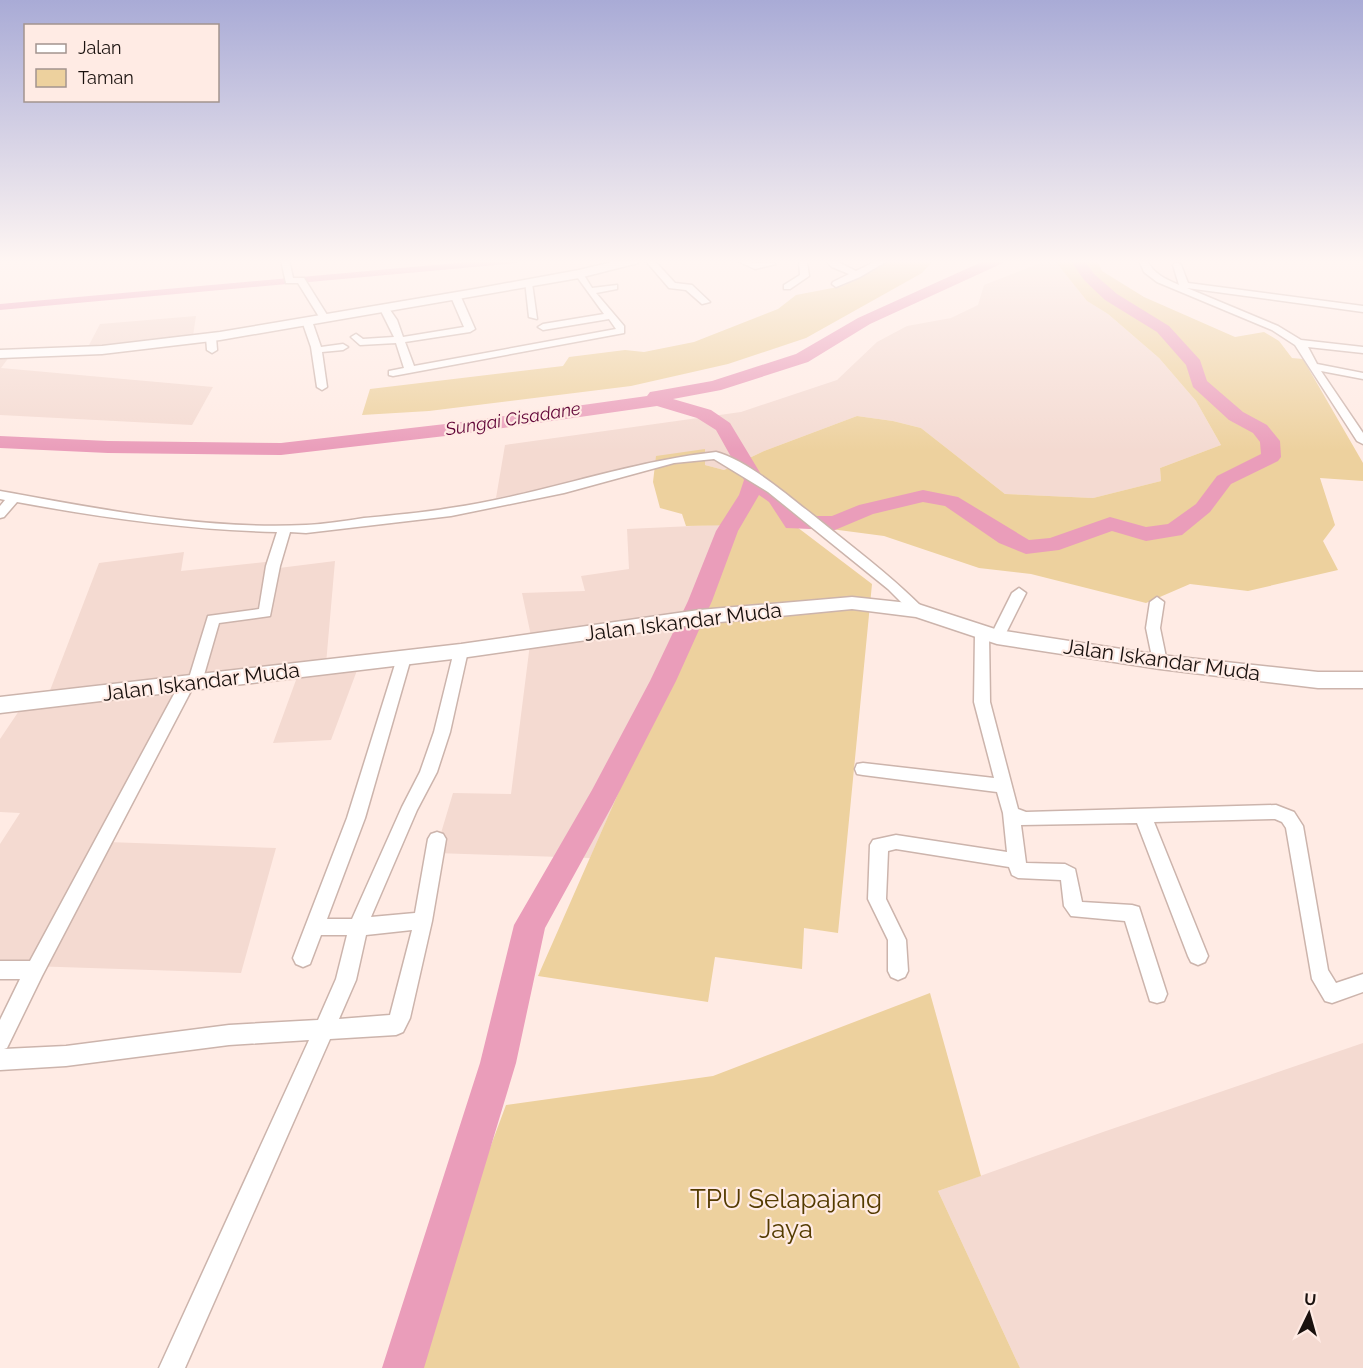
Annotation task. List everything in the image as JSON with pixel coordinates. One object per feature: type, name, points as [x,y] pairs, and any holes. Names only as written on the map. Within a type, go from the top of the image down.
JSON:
[{"type":"street","points":[[0,354],[212,344],[295,324]]},
{"type":"street","points":[[308,324],[316,350],[322,387]]},
{"type":"street","points":[[394,324],[410,369]]},
{"type":"street","points":[[356,337],[360,342],[400,340],[470,329],[468,324]]},
{"type":"street","points":[[543,327],[562,324]]},
{"type":"street","points":[[393,373],[621,331],[617,324]]},
{"type":"street","points":[[1266,324],[1298,343],[1305,350],[1313,366],[1363,441]]},
{"type":"street","points":[[1298,343],[1363,350]]},
{"type":"street","points":[[316,350],[343,347]]},
{"type":"street","points":[[1313,366],[1363,376]]},
{"type":"street","points":[[0,495],[123,516],[284,530],[330,528],[451,512],[564,489],[674,460],[716,455],[772,489],[893,586],[918,611]]},
{"type":"street","points":[[0,514],[14,497]]},
{"type":"street","points":[[0,1041],[35,970],[191,682],[213,619],[265,613],[273,566],[284,530]]},
{"type":"street","points":[[1019,593],[989,635],[982,702],[1011,813],[1018,870],[1062,871],[1069,874],[1073,906],[1077,910],[1132,913],[1157,994]]},
{"type":"street","points":[[1157,602],[1153,628],[1160,662]]},
{"type":"street","name":"Jalan Iskandar Muda","points":[[0,705],[461,651],[699,617],[852,603],[918,611],[989,635],[1160,662],[1318,680],[1363,680]]},
{"type":"street","points":[[171,1368],[346,980],[358,927],[410,807],[422,790],[440,735],[461,651]]},
{"type":"street","points":[[303,958],[356,818],[404,658]]},
{"type":"street","points":[[863,769],[1003,786]]},
{"type":"street","points":[[1011,813],[1024,819],[1276,812],[1288,817],[1294,826],[1319,973],[1332,994],[1363,983]]},
{"type":"street","points":[[1143,816],[1198,956]]},
{"type":"street","points":[[0,1060],[66,1056],[229,1035],[396,1025],[403,1011],[423,921],[437,839]]},
{"type":"street","points":[[898,971],[897,940],[877,899],[879,845],[896,842],[1016,861]]},
{"type":"street","points":[[315,927],[358,927],[423,921]]},
{"type":"street","points":[[0,970],[35,970]]},
{"type":"shaded area","points":[[100,324],[195,324],[193,336],[88,347]]},
{"type":"shaded area","points":[[919,324],[1119,324],[1159,358],[1196,401],[1221,445],[1160,468],[1161,481],[1093,498],[1005,494],[921,428],[857,416],[764,451],[724,470],[705,465],[705,449],[655,468],[496,498],[505,445],[741,412],[837,380],[877,342],[907,326]]},
{"type":"shaded area","points":[[0,349],[15,349],[1,368],[213,387],[192,425],[0,415]]},
{"type":"shaded area","points":[[736,524],[590,858],[435,853],[453,793],[511,794],[531,636],[522,593],[585,591],[581,576],[629,569],[627,529]]},
{"type":"shaded area","points":[[184,552],[181,571],[274,561],[271,569],[335,561],[326,664],[362,657],[331,740],[273,743],[296,680],[188,691],[107,842],[276,848],[241,973],[0,965],[0,844],[20,813],[0,812],[0,739],[27,699],[49,693],[99,563]]},
{"type":"shaded area","points":[[1363,1043],[1363,1368],[1020,1368],[938,1191]]},
{"type":"green space","points":[[740,324],[831,324],[806,338],[728,364],[631,386],[429,411],[362,415],[370,389],[563,366],[569,357],[625,350],[644,352],[694,342]]},
{"type":"green space","points":[[1119,324],[1205,324],[1235,337],[1264,332],[1279,341],[1292,358],[1303,359],[1363,463],[1363,481],[1320,478],[1335,525],[1323,541],[1338,570],[1248,591],[1190,584],[1146,603],[1031,574],[979,568],[884,536],[793,524],[872,584],[838,933],[804,928],[802,969],[715,957],[708,1002],[538,976],[736,525],[686,526],[682,514],[660,508],[653,482],[656,456],[705,449],[705,465],[724,470],[764,451],[857,416],[921,428],[1005,494],[1093,498],[1161,481],[1160,468],[1221,445],[1196,401],[1159,358]]},
{"type":"green space","name":"TPU Selapajang Jaya","points":[[930,993],[981,1176],[938,1191],[1020,1368],[408,1368],[506,1105],[713,1076]]},
{"type":"waterway","name":"Sungai Cisadane","points":[[656,396],[715,386],[802,358],[859,324]]},
{"type":"waterway","points":[[754,480],[776,498],[794,523],[835,523],[866,509],[923,496],[951,501],[1007,538],[1026,547],[1051,545],[1088,534],[1110,524],[1146,534],[1174,530],[1203,508],[1224,480],[1271,457],[1270,441],[1260,429],[1236,416],[1199,383],[1194,364],[1163,329],[1155,324]]},
{"type":"waterway","name":"Sungai Cisadane","points":[[0,442],[108,447],[281,449],[454,429],[658,400],[704,414],[723,427],[754,480]]},
{"type":"waterway","points":[[403,1368],[498,1063],[530,925],[602,798],[663,681],[700,601],[727,531],[749,495],[754,480]]}]
